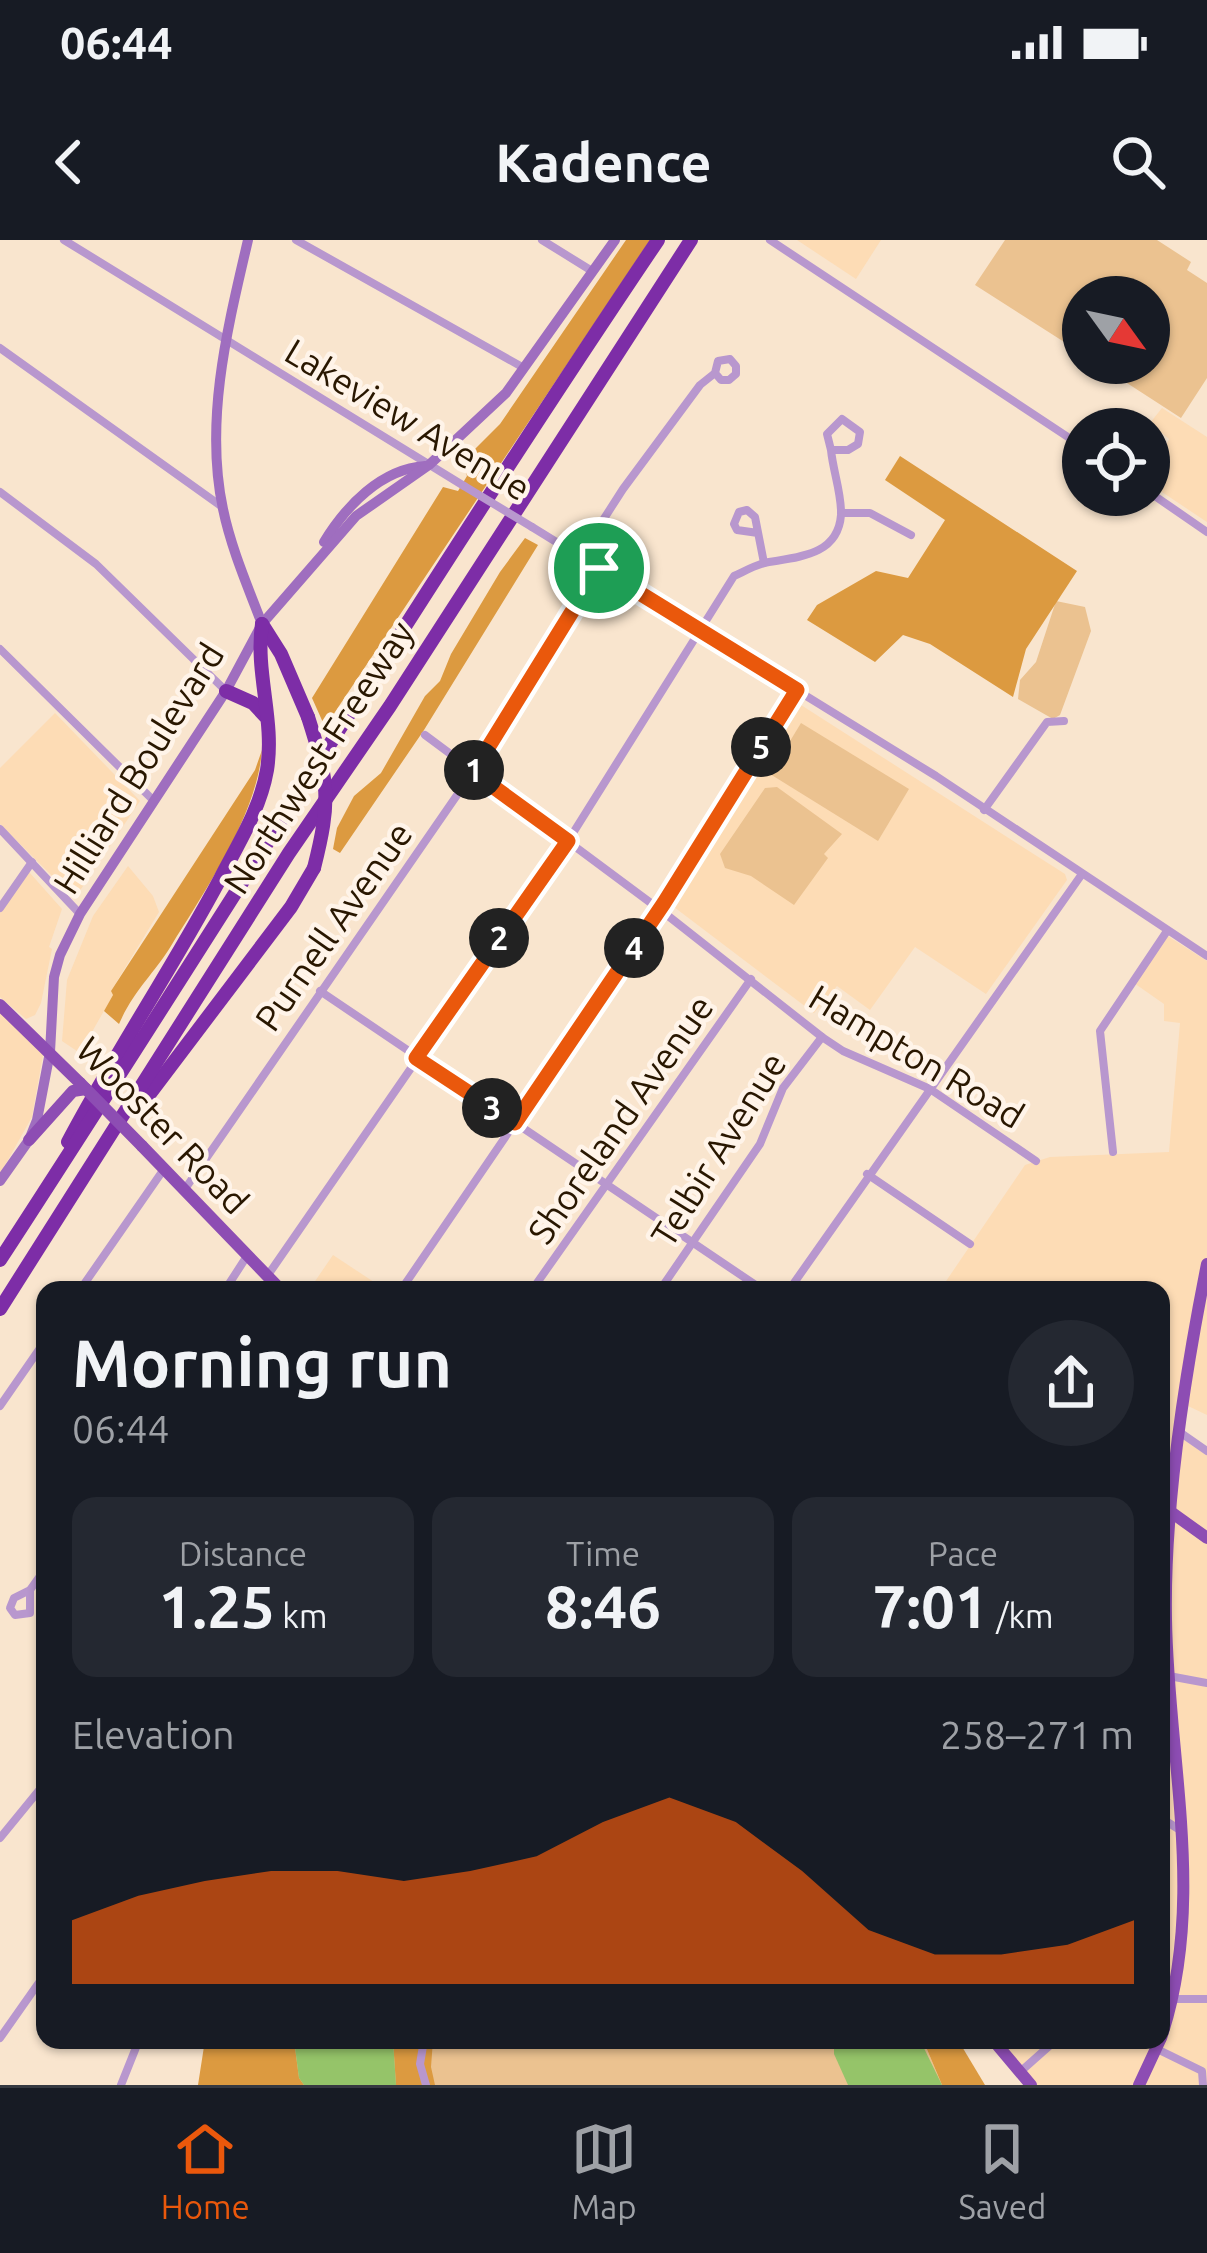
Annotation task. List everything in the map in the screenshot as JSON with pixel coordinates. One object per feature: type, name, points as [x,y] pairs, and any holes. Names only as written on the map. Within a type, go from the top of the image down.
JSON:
[{"type":"highway","name":"Northwest Freeway","points":[[0,1260],[658,240]]},
{"type":"highway","name":"Northwest Freeway","points":[[0,1310],[290,853],[691,240]]},
{"type":"highway","points":[[35,1205],[101,1079],[201,914],[255,812],[267,772],[270,730],[258,649],[262,624]]},
{"type":"highway","points":[[85,1179],[291,907],[314,868],[325,825],[327,775],[281,654],[262,624]]},
{"type":"highway","points":[[226,691],[259,706],[270,730]]},
{"type":"main road","name":"Hilliard Boulevard","points":[[0,1181],[37,1120],[50,1052],[54,977],[80,914],[226,691],[262,624],[222,507],[217,421],[225,339],[248,240]]},
{"type":"main road","points":[[262,624],[356,516],[428,465],[482,418],[524,368],[615,240]]},
{"type":"main road","name":"Wooster Road","points":[[0,1005],[273,1281]]},
{"type":"main road","points":[[29,1140],[80,1088]]},
{"type":"main road","points":[[1170,1524],[1207,1264]]},
{"type":"main road","points":[[1172,1512],[1207,1538]]},
{"type":"main road","points":[[1170,1715],[1184,1934],[1170,1988]]},
{"type":"main road","points":[[1000,2049],[1031,2085]]},
{"type":"main road","points":[[1139,2085],[1156,2049]]},
{"type":"street","name":"Lakeview Avenue","points":[[64,240],[797,690],[1207,956]]},
{"type":"street","points":[[296,240],[524,368]]},
{"type":"street","points":[[542,240],[592,271]]},
{"type":"street","points":[[770,240],[1062,433]]},
{"type":"street","points":[[0,348],[222,507]]},
{"type":"street","points":[[580,556],[623,489],[700,386],[715,374]]},
{"type":"street","points":[[268,1276],[568,841],[734,576],[764,562],[821,550],[833,539],[841,513],[831,450],[826,444],[832,425],[842,419],[854,424],[860,432],[858,444],[848,450],[831,450]]},
{"type":"street","points":[[0,492],[96,564],[226,691]]},
{"type":"street","points":[[1170,506],[1207,532]]},
{"type":"street","points":[[841,513],[870,513],[910,535]]},
{"type":"street","points":[[758,533],[764,562]]},
{"type":"street","name":"Purnell Avenue","points":[[184,1190],[473,772],[599,568]]},
{"type":"street","points":[[0,649],[154,801]]},
{"type":"street","points":[[407,1281],[660,910],[797,690]]},
{"type":"street","points":[[985,810],[1047,722],[1064,721]]},
{"type":"street","name":"Hampton Road","points":[[425,736],[843,1051],[930,1089],[1036,1161]]},
{"type":"street","points":[[0,829],[80,914]]},
{"type":"street","points":[[0,908],[32,862]]},
{"type":"street","points":[[795,1281],[1082,874]]},
{"type":"street","points":[[1113,1152],[1100,1031],[1167,931]]},
{"type":"street","name":"Shoreland Avenue","points":[[538,1281],[751,980]]},
{"type":"street","points":[[320,991],[750,1281]]},
{"type":"street","name":"Telbir Avenue","points":[[666,1281],[760,1144],[784,1088],[822,1036]]},
{"type":"street","points":[[86,1281],[164,1169]]},
{"type":"street","points":[[867,1174],[970,1244]]},
{"type":"street","points":[[231,1281],[248,1255]]},
{"type":"street","points":[[0,1406],[36,1354]]},
{"type":"street","points":[[1181,1433],[1207,1451]]},
{"type":"street","points":[[30,1590],[36,1582]]},
{"type":"street","points":[[1170,1683],[1207,1683]]},
{"type":"street","points":[[0,1838],[36,1794]]},
{"type":"street","points":[[1170,1824],[1181,1831]]},
{"type":"street","points":[[0,2038],[36,1988]]},
{"type":"street","points":[[1170,1999],[1207,1999]]},
{"type":"street","points":[[121,2085],[135,2049]]},
{"type":"street","points":[[422,2049],[420,2064],[426,2085]]},
{"type":"street","points":[[1019,2072],[1046,2049]]},
{"type":"street","points":[[1169,2049],[1202,2071],[1203,2085]]},
{"type":"shaded area","points":[[626,240],[650,240],[325,727],[312,698],[443,487],[458,491],[467,476],[462,462],[500,424]]},
{"type":"shaded area","points":[[797,240],[881,240],[856,279]]},
{"type":"shaded area","points":[[1005,240],[1157,240],[1191,262],[1187,270],[1207,283],[1207,378],[1181,418],[1128,384],[1170,384],[1170,276],[1062,276],[1062,341],[975,285]]},
{"type":"shaded area","points":[[1170,413],[1207,437],[1207,522],[1170,497]]},
{"type":"shaded area","points":[[900,456],[1077,571],[1026,649],[1013,697],[930,644],[903,635],[875,662],[807,620],[817,605],[876,571],[908,578],[945,520],[885,480]]},
{"type":"shaded area","points":[[525,538],[538,545],[424,730],[340,853],[333,849],[337,828],[354,796],[381,773]]},
{"type":"shaded area","points":[[1056,601],[1085,607],[1091,631],[1060,715],[1053,719],[1018,699],[1020,680],[1036,662]]},
{"type":"shaded area","points":[[801,705],[1065,874],[1067,880],[986,994],[915,947],[870,1010],[837,986],[814,1013],[674,907]]},
{"type":"shaded area","points":[[55,713],[140,801],[77,895],[66,890],[0,824],[0,768]]},
{"type":"shaded area","points":[[801,723],[909,789],[878,841],[770,774]]},
{"type":"shaded area","points":[[262,750],[250,800],[227,852],[119,1024],[104,1011],[111,991],[255,770]]},
{"type":"shaded area","points":[[777,787],[842,834],[824,854],[828,858],[794,905],[751,876],[725,868],[720,854],[765,788]]},
{"type":"shaded area","points":[[128,866],[153,896],[159,912],[80,1053],[62,1041],[67,980],[93,916]]},
{"type":"shaded area","points":[[29,872],[62,909],[49,947],[41,1003],[35,1015],[26,1019],[0,997],[0,913]]},
{"type":"shaded area","points":[[1163,933],[1207,961],[1207,1415],[1188,1406],[1183,1438],[1207,1455],[1207,2085],[1037,2085],[1007,2049],[1170,2049],[1170,1281],[946,1281],[1025,1165],[1050,1157],[1169,1152],[1180,1023],[1164,1021],[1164,1004],[1131,981]]},
{"type":"shaded area","points":[[0,1012],[43,1055],[32,1117],[0,1174]]},
{"type":"shaded area","points":[[333,1255],[372,1281],[315,1281]]},
{"type":"shaded area","points":[[204,2049],[295,2049],[304,2085],[198,2085]]},
{"type":"shaded area","points":[[220,2049],[927,2049],[942,2085],[216,2085]]},
{"type":"shaded area","points":[[295,2049],[394,2049],[396,2085],[304,2085]]},
{"type":"shaded area","points":[[394,2049],[432,2049],[435,2085],[396,2085]]},
{"type":"shaded area","points":[[834,2049],[924,2049],[942,2085],[848,2085]]},
{"type":"shaded area","points":[[927,2049],[963,2049],[985,2085],[942,2085]]},
{"type":"route","points":[[599,568],[797,690],[664,903],[515,1123],[416,1058],[568,841],[473,772],[599,568]]}]
